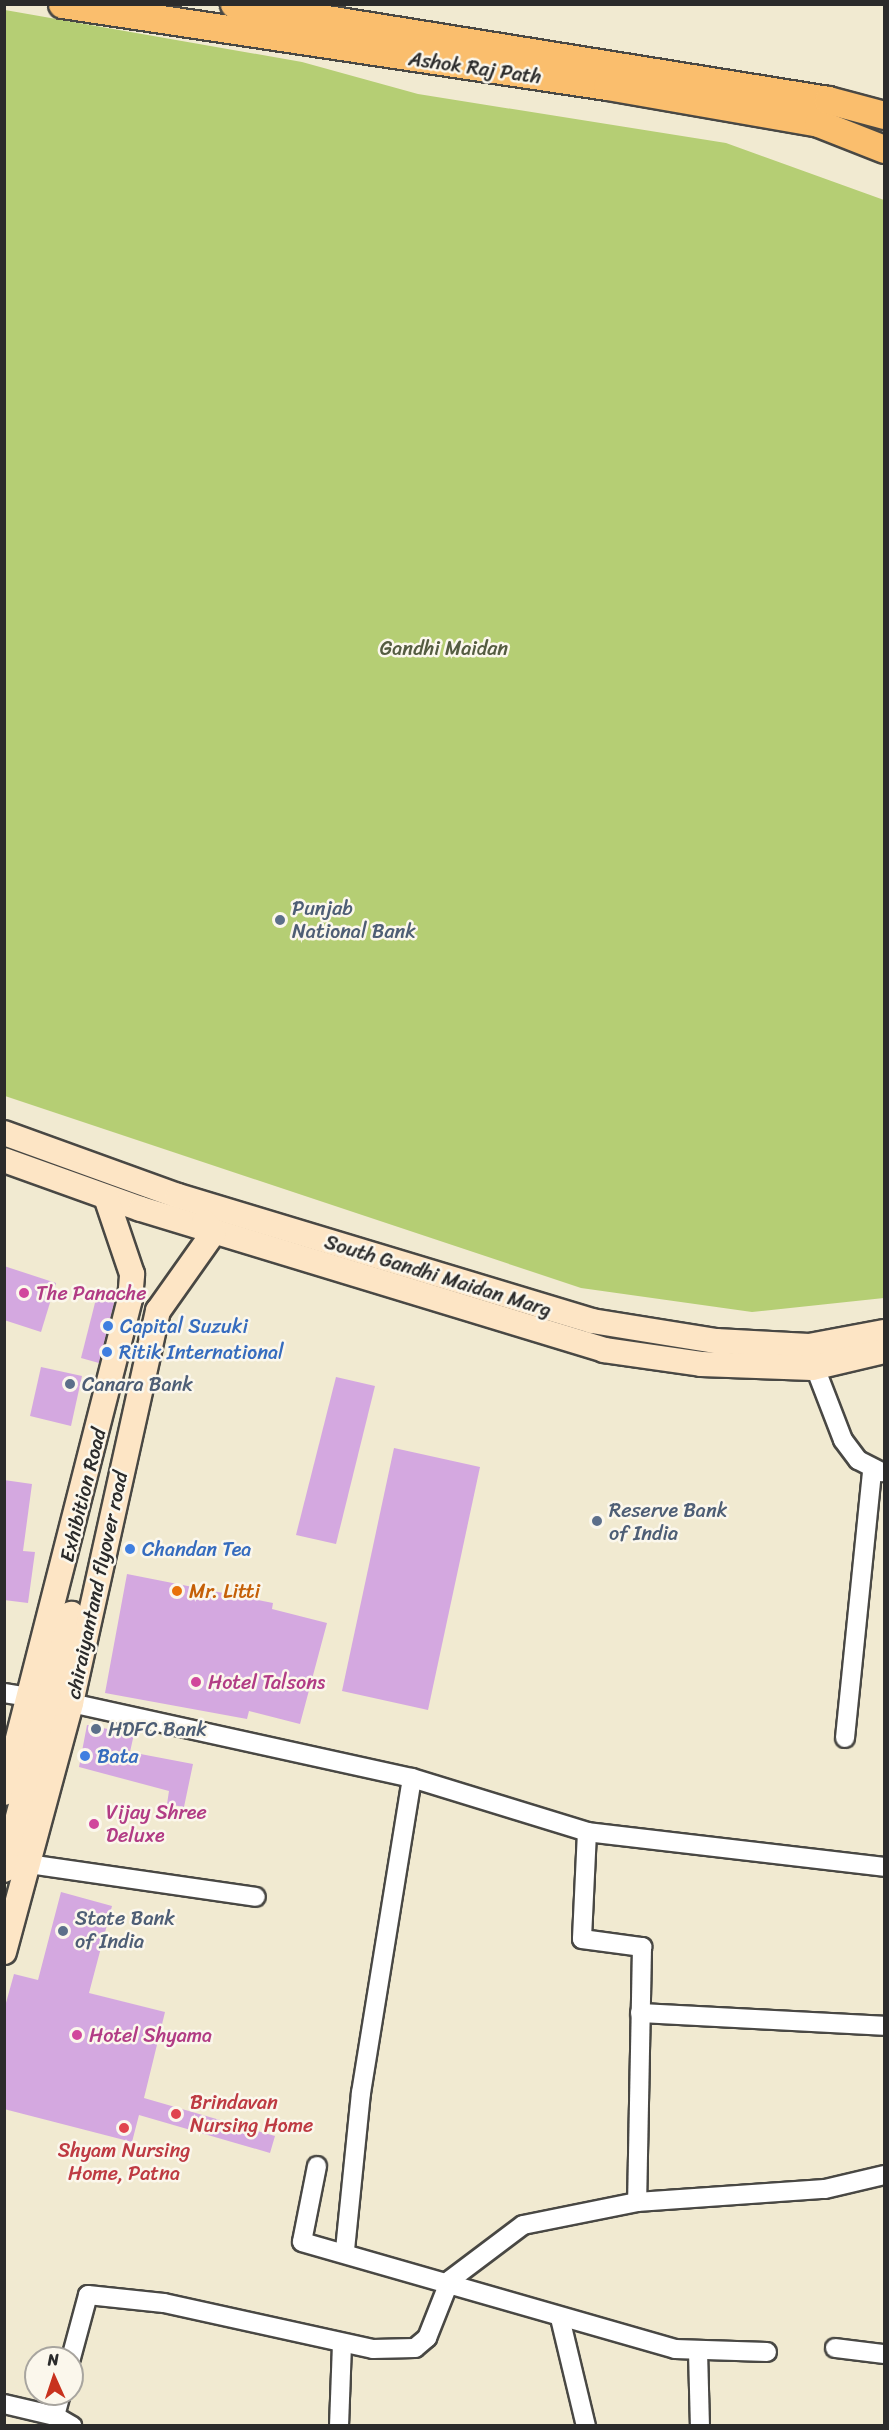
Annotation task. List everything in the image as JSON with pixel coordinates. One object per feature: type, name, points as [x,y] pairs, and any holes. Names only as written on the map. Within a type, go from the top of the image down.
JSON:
[{"type":"main road","name":"Ashok Raj Path","points":[[62,4],[607,86],[818,123],[885,149]]},
{"type":"main road","name":"Ashok Raj Path","points":[[234,4],[828,100],[885,115]]},
{"type":"main road","name":"South Gandhi Maidan Marg","points":[[4,1133],[178,1196],[592,1321],[811,1357],[885,1332]]},
{"type":"main road","points":[[4,1160],[106,1197],[214,1232],[604,1350],[701,1364],[885,1351]]},
{"type":"main road","points":[[178,1196],[214,1232]]},
{"type":"main road","name":"Exhibition Road","points":[[4,1792],[78,1519],[130,1299],[132,1274],[106,1197]]},
{"type":"main road","name":"chiraiyantand flyover road","points":[[4,1952],[71,1703],[158,1311],[214,1232]]},
{"type":"main road","points":[[4,1870],[86,1555],[78,1519]]},
{"type":"main road","points":[[86,1555],[108,1532]]},
{"type":"street","points":[[811,1357],[843,1440],[878,1472],[845,1738]]},
{"type":"street","points":[[4,1693],[30,1697]]},
{"type":"street","points":[[71,1703],[412,1778],[587,1832],[885,1867]]},
{"type":"street","points":[[345,2250],[361,2093],[412,1778]]},
{"type":"street","points":[[587,1832],[582,1939],[642,1947],[637,2202]]},
{"type":"street","points":[[28,1864],[256,1897]]},
{"type":"street","points":[[640,2013],[885,2026]]},
{"type":"street","points":[[317,2166],[302,2242],[345,2250],[450,2280],[560,2318],[698,2351],[767,2352]]},
{"type":"street","points":[[74,2346],[88,2295],[164,2303],[373,2349],[415,2348],[427,2338],[450,2280],[523,2225],[637,2202],[825,2189],[885,2175]]},
{"type":"street","points":[[560,2318],[586,2426]]},
{"type":"street","points":[[339,2426],[342,2343]]},
{"type":"street","points":[[835,2348],[885,2354]]},
{"type":"street","points":[[698,2351],[700,2426]]},
{"type":"street","points":[[4,2404],[56,2416],[72,2426]]},
{"type":"street","points":[[56,2416],[59,2406]]},
{"type":"green space","name":"Gandhi Maidan","points":[[5,10],[302,62],[418,94],[726,143],[884,200],[884,1298],[752,1312],[581,1288],[5,1096]]},
{"type":"building","points":[[4,1266],[56,1283],[41,1332],[4,1320]]},
{"type":"building","points":[[97,1295],[115,1299],[99,1363],[81,1358]]},
{"type":"building","points":[[41,1367],[82,1376],[71,1426],[30,1416]]},
{"type":"building","points":[[336,1377],[375,1386],[336,1544],[296,1535]]},
{"type":"building","points":[[394,1448],[480,1467],[428,1710],[342,1691]]},
{"type":"building","points":[[4,1480],[32,1484],[23,1551],[35,1552],[28,1603],[4,1600]]},
{"type":"building","points":[[127,1574],[273,1603],[272,1609],[327,1623],[300,1724],[249,1711],[247,1719],[105,1693]]},
{"type":"building","points":[[87,1725],[134,1734],[130,1752],[193,1764],[184,1807],[167,1804],[169,1791],[79,1767]]},
{"type":"building","points":[[61,1892],[112,1906],[89,1993],[165,2012],[144,2098],[275,2136],[270,2153],[139,2115],[132,2142],[4,2109],[4,2010],[14,1974],[38,1980]]},
{"type":"place","name":"Punjab National Bank","points":[[280,920]]},
{"type":"place","name":"The Panache","points":[[24,1293]]},
{"type":"place","name":"Capital Suzuki","points":[[108,1326]]},
{"type":"place","name":"Ritik International","points":[[107,1352]]},
{"type":"place","name":"Canara Bank","points":[[70,1384]]},
{"type":"place","name":"Reserve Bank of India","points":[[597,1521]]},
{"type":"place","name":"Chandan Tea","points":[[130,1549]]},
{"type":"place","name":"Mr. Litti","points":[[177,1591]]},
{"type":"place","name":"Hotel Talsons","points":[[196,1682]]},
{"type":"place","name":"HDFC Bank","points":[[96,1729]]},
{"type":"place","name":"Bata","points":[[85,1756]]},
{"type":"place","name":"Vijay Shree Deluxe","points":[[94,1824]]},
{"type":"place","name":"State Bank of India","points":[[63,1931]]},
{"type":"place","name":"Hotel Shyama","points":[[77,2035]]},
{"type":"place","name":"Brindavan Nursing Home","points":[[176,2114]]},
{"type":"place","name":"Shyam Nursing Home, Patna","points":[[124,2128]]}]
